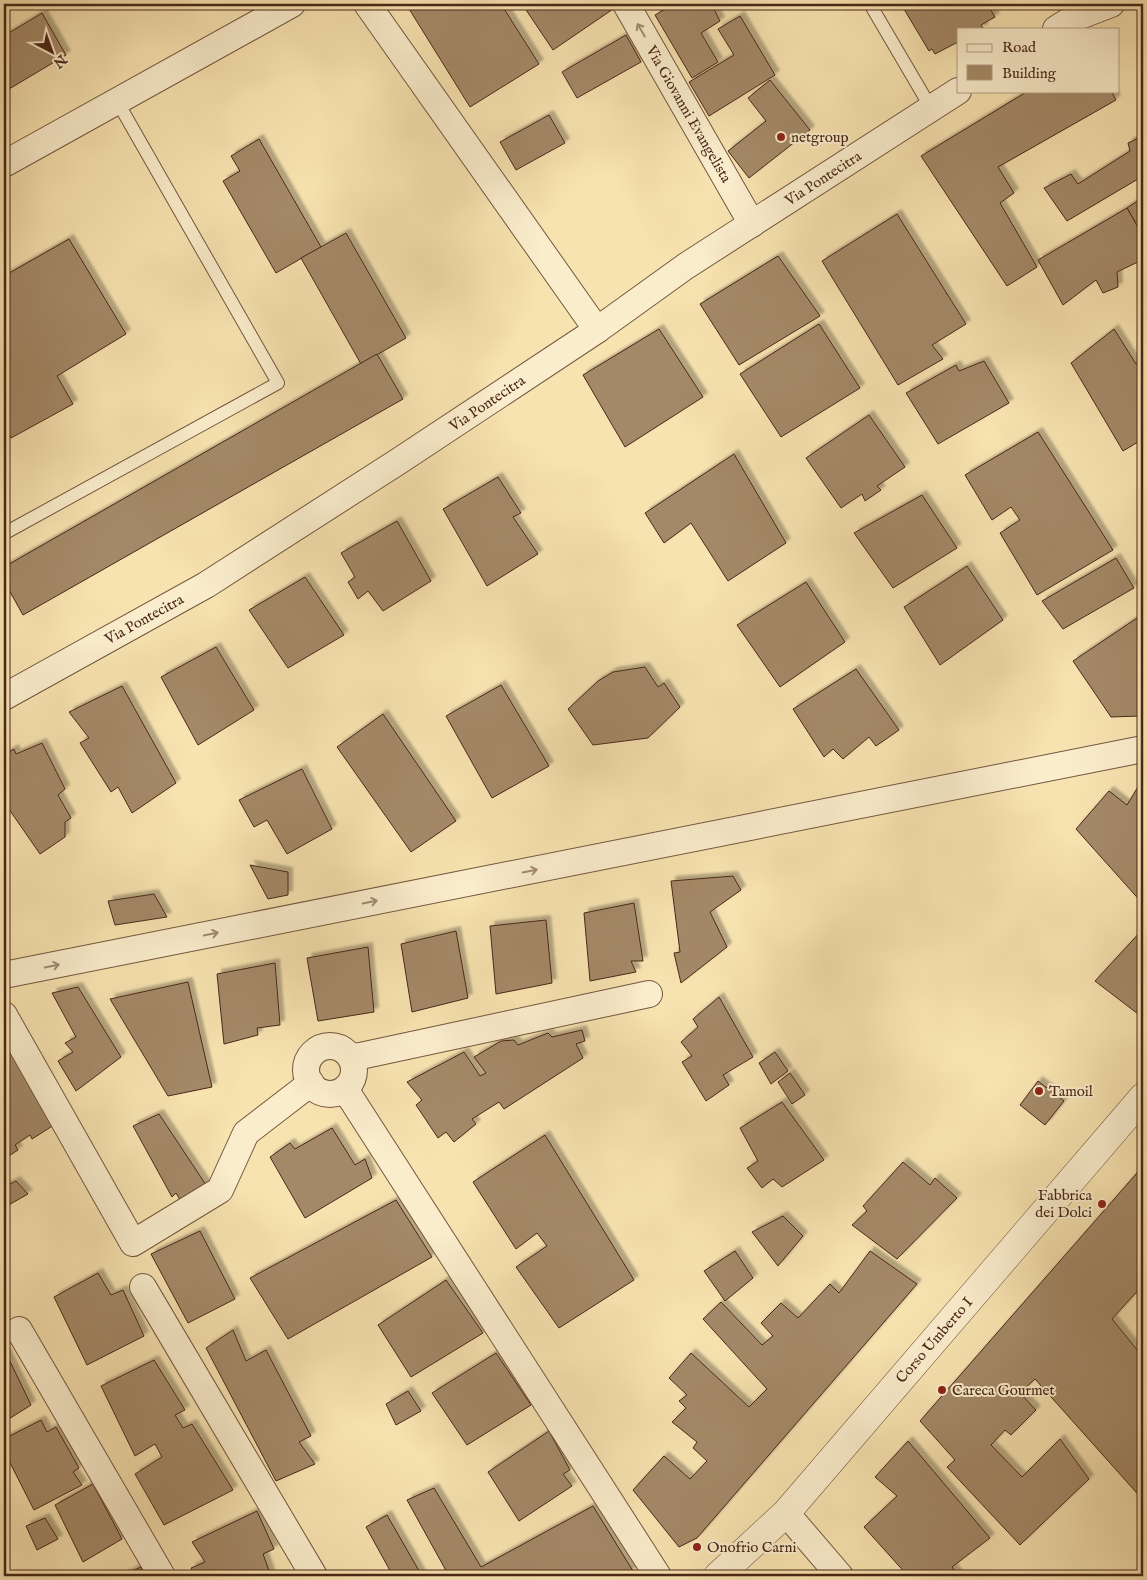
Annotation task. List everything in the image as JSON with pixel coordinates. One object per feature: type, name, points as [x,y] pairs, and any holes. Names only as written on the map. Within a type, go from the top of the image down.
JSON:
[{"type":"street","points":[[4,164],[292,4]]},
{"type":"street","points":[[367,4],[597,330]]},
{"type":"street","name":"Via Giovanni Evangelista","points":[[626,4],[752,224]]},
{"type":"street","points":[[1064,24],[1112,4]]},
{"type":"street","name":"Via Pontecitra","points":[[4,696],[206,584],[400,461],[597,330],[662,282],[957,92]]},
{"type":"street","points":[[4,975],[1143,749]]},
{"type":"street","points":[[351,1058],[649,994]]},
{"type":"street","points":[[4,1015],[133,1243],[220,1190],[246,1133],[311,1083]]},
{"type":"street","points":[[332,1046],[346,1052],[351,1058],[354,1071],[353,1078],[345,1089],[338,1092],[323,1093],[316,1089],[307,1076],[306,1069],[312,1055],[318,1050],[332,1046]]},
{"type":"street","points":[[345,1089],[658,1576]]},
{"type":"street","name":"Corso Umberto I","points":[[718,1576],[786,1513],[1143,1097]]},
{"type":"street","points":[[143,1287],[314,1576]]},
{"type":"street","points":[[19,1330],[162,1576]]},
{"type":"street","points":[[786,1513],[840,1576]]},
{"type":"lane","points":[[870,4],[931,108]]},
{"type":"lane","points":[[5,533],[278,383],[117,101]]},
{"type":"building","points":[[406,4],[501,4],[539,64],[470,107]]},
{"type":"building","points":[[522,4],[614,4],[616,7],[553,50]]},
{"type":"building","points":[[674,4],[722,5],[714,9],[720,21],[701,33],[718,62],[692,78],[655,15]]},
{"type":"building","points":[[901,4],[987,4],[995,17],[981,25],[983,28],[957,28],[957,43],[935,54],[932,49],[929,51]]},
{"type":"building","points":[[42,13],[66,55],[4,92],[4,36]]},
{"type":"building","points":[[740,16],[775,75],[709,116],[689,82],[734,55],[718,29]]},
{"type":"building","points":[[626,35],[641,62],[577,98],[562,72]]},
{"type":"building","points":[[770,80],[810,130],[749,178],[728,151],[766,121],[748,98]]},
{"type":"building","points":[[1026,92],[1112,92],[1116,100],[998,167],[1014,193],[1000,203],[1037,267],[1007,286],[921,156]]},
{"type":"building","points":[[549,115],[565,143],[516,170],[500,142]]},
{"type":"building","points":[[1143,136],[1143,176],[1067,221],[1044,188],[1071,174],[1078,184],[1130,151],[1128,143]]},
{"type":"building","points":[[259,139],[321,247],[276,273],[223,181],[240,171],[231,156]]},
{"type":"building","points":[[1143,197],[1143,236],[1127,208]]},
{"type":"building","points":[[1127,208],[1143,236],[1143,262],[1142,260],[1117,272],[1118,287],[1103,293],[1096,280],[1063,305],[1038,260]]},
{"type":"building","points":[[897,214],[966,324],[932,345],[943,359],[898,385],[822,261]]},
{"type":"building","points":[[346,233],[406,338],[361,364],[301,258]]},
{"type":"building","points":[[69,239],[126,334],[57,376],[73,404],[11,438],[4,426],[4,276]]},
{"type":"building","points":[[778,256],[820,316],[739,365],[700,304]]},
{"type":"building","points":[[819,324],[860,388],[781,437],[740,374]]},
{"type":"building","points":[[659,329],[703,397],[625,447],[583,375]]},
{"type":"building","points":[[1114,329],[1136,364],[1143,360],[1143,439],[1123,451],[1071,363]]},
{"type":"building","points":[[377,354],[403,399],[23,615],[4,581],[4,567]]},
{"type":"building","points":[[984,361],[1009,403],[938,444],[906,393],[956,365],[959,371]]},
{"type":"building","points":[[869,415],[905,467],[877,486],[881,490],[865,501],[862,494],[841,508],[806,458]]},
{"type":"building","points":[[1038,432],[1113,550],[1037,595],[1000,533],[1020,520],[1011,507],[992,520],[965,475]]},
{"type":"building","points":[[734,454],[786,543],[728,581],[691,523],[664,543],[645,513]]},
{"type":"building","points":[[498,477],[521,513],[513,517],[538,554],[487,586],[443,509]]},
{"type":"building","points":[[922,495],[957,548],[893,588],[854,533]]},
{"type":"building","points":[[397,521],[431,581],[383,611],[368,591],[358,599],[348,582],[355,577],[341,553]]},
{"type":"building","points":[[1116,558],[1134,588],[1063,629],[1042,601]]},
{"type":"building","points":[[967,566],[1003,620],[940,665],[904,607]]},
{"type":"building","points":[[305,577],[344,635],[288,668],[249,610]]},
{"type":"building","points":[[806,582],[845,642],[780,687],[737,625]]},
{"type":"building","points":[[1143,614],[1143,715],[1111,717],[1073,661]]},
{"type":"building","points":[[216,647],[254,710],[198,745],[161,677]]},
{"type":"building","points":[[645,667],[658,687],[664,683],[680,707],[648,738],[593,745],[568,709],[598,681],[613,672]]},
{"type":"building","points":[[856,669],[899,730],[876,746],[869,737],[843,759],[833,749],[824,757],[793,709]]},
{"type":"building","points":[[501,685],[549,766],[492,798],[446,716]]},
{"type":"building","points":[[122,686],[176,783],[132,813],[118,787],[111,792],[80,743],[89,738],[69,712]]},
{"type":"building","points":[[383,714],[456,821],[411,852],[337,747]]},
{"type":"building","points":[[42,743],[65,789],[58,795],[71,818],[65,822],[65,837],[40,854],[4,802],[4,755],[14,749],[16,754]]},
{"type":"building","points":[[302,769],[332,829],[287,854],[267,820],[254,827],[239,800]]},
{"type":"building","points":[[1139,785],[1143,789],[1143,904],[1076,829],[1109,791],[1127,805]]},
{"type":"building","points":[[250,865],[288,872],[288,895],[268,899]]},
{"type":"building","points":[[733,876],[741,890],[710,912],[727,947],[681,983],[674,953],[680,952],[671,881]]},
{"type":"building","points":[[154,894],[167,917],[115,925],[108,901]]},
{"type":"building","points":[[634,903],[643,961],[631,961],[636,972],[590,981],[584,913]]},
{"type":"building","points":[[546,920],[552,983],[496,994],[490,926]]},
{"type":"building","points":[[1143,929],[1143,1016],[1142,1017],[1095,981]]},
{"type":"building","points":[[456,931],[468,998],[412,1012],[401,944]]},
{"type":"building","points":[[368,947],[374,1012],[318,1021],[307,958]]},
{"type":"building","points":[[275,963],[280,1025],[257,1028],[258,1035],[224,1044],[217,974]]},
{"type":"building","points":[[188,982],[212,1087],[168,1096],[110,999]]},
{"type":"building","points":[[78,987],[121,1057],[76,1091],[58,1061],[73,1052],[65,1043],[76,1037],[52,993]]},
{"type":"building","points":[[719,997],[753,1057],[723,1075],[729,1085],[706,1101],[682,1062],[692,1056],[681,1042],[698,1027],[693,1019]]},
{"type":"building","points":[[582,1030],[585,1041],[576,1044],[583,1058],[504,1109],[499,1102],[472,1119],[476,1124],[454,1142],[446,1132],[438,1138],[416,1105],[422,1100],[407,1082],[464,1052],[480,1076],[486,1073],[474,1057],[501,1041],[514,1040],[518,1045],[548,1033],[552,1037]]},
{"type":"building","points":[[12,1048],[57,1123],[32,1139],[30,1135],[15,1145],[18,1150],[4,1159],[4,1052]]},
{"type":"building","points":[[775,1052],[788,1071],[771,1084],[759,1063]]},
{"type":"building","points":[[790,1073],[805,1095],[792,1104],[778,1082]]},
{"type":"building","points":[[1038,1081],[1064,1101],[1045,1125],[1020,1105]]},
{"type":"building","points":[[782,1102],[824,1160],[782,1187],[773,1179],[762,1188],[747,1168],[758,1161],[740,1128]]},
{"type":"building","points":[[159,1114],[210,1191],[184,1207],[176,1193],[172,1197],[133,1126]]},
{"type":"building","points":[[332,1128],[355,1165],[365,1159],[372,1178],[305,1218],[270,1157],[290,1143],[295,1149]]},
{"type":"building","points":[[545,1135],[634,1280],[559,1328],[516,1267],[547,1246],[537,1233],[516,1249],[473,1182]]},
{"type":"building","points":[[903,1162],[930,1185],[935,1178],[957,1198],[897,1259],[852,1225],[867,1211],[863,1206]]},
{"type":"building","points":[[1143,1166],[1143,1285],[1112,1319],[1143,1357],[1143,1500],[1035,1379],[1020,1393],[1036,1410],[1011,1435],[1005,1430],[991,1445],[1022,1477],[1060,1439],[1089,1479],[1020,1545],[947,1467],[955,1460],[920,1421]]},
{"type":"building","points":[[16,1181],[28,1194],[5,1207],[4,1187]]},
{"type":"building","points":[[396,1200],[432,1257],[288,1339],[250,1278]]},
{"type":"building","points":[[783,1216],[803,1236],[778,1266],[752,1232]]},
{"type":"building","points":[[200,1231],[235,1299],[188,1323],[151,1254]]},
{"type":"building","points":[[735,1251],[753,1278],[725,1301],[704,1271]]},
{"type":"building","points":[[870,1251],[917,1284],[697,1538],[679,1547],[633,1490],[664,1456],[690,1479],[707,1461],[693,1448],[697,1442],[672,1422],[686,1408],[679,1401],[687,1395],[669,1378],[691,1353],[749,1407],[767,1389],[703,1319],[721,1302],[762,1345],[773,1336],[761,1323],[781,1303],[798,1318],[830,1284],[839,1293]]},
{"type":"building","points":[[98,1273],[111,1295],[123,1290],[144,1336],[87,1365],[54,1297]]},
{"type":"building","points":[[446,1280],[483,1333],[411,1377],[378,1325]]},
{"type":"building","points":[[233,1330],[246,1361],[266,1350],[311,1436],[299,1442],[315,1464],[276,1481],[206,1348]]},
{"type":"building","points":[[4,1352],[31,1405],[4,1422]]},
{"type":"building","points":[[496,1353],[531,1405],[467,1445],[432,1393]]},
{"type":"building","points":[[154,1360],[185,1410],[175,1415],[183,1428],[192,1424],[233,1490],[164,1525],[135,1474],[162,1457],[155,1444],[135,1456],[101,1386]]},
{"type":"building","points":[[408,1391],[421,1411],[396,1425],[386,1404]]},
{"type":"building","points":[[41,1420],[47,1432],[56,1427],[79,1468],[73,1472],[82,1485],[34,1510],[4,1451],[4,1439]]},
{"type":"building","points":[[549,1431],[570,1470],[563,1474],[572,1486],[519,1521],[488,1472]]},
{"type":"building","points":[[908,1441],[990,1538],[952,1567],[959,1576],[908,1576],[864,1527],[897,1496],[875,1477]]},
{"type":"building","points":[[93,1484],[122,1539],[83,1562],[55,1505]]},
{"type":"building","points":[[434,1488],[481,1567],[593,1506],[633,1571],[624,1576],[449,1576],[407,1500]]},
{"type":"building","points":[[257,1511],[274,1549],[263,1554],[271,1576],[195,1576],[191,1568],[205,1562],[192,1542]]},
{"type":"building","points":[[387,1515],[422,1576],[393,1576],[366,1527]]},
{"type":"building","points":[[45,1518],[58,1539],[37,1550],[26,1526]]},
{"type":"building","points":[[141,1567],[145,1576],[121,1576]]},
{"type":"place","name":"netgroup","points":[[781,137]]},
{"type":"place","name":"Tamoil","points":[[1039,1091]]},
{"type":"place","name":"Fabbrica dei Dolci","points":[[1102,1204]]},
{"type":"place","name":"Careca Gourmet","points":[[942,1390]]},
{"type":"place","name":"Onofrio Carni","points":[[697,1547]]}]
